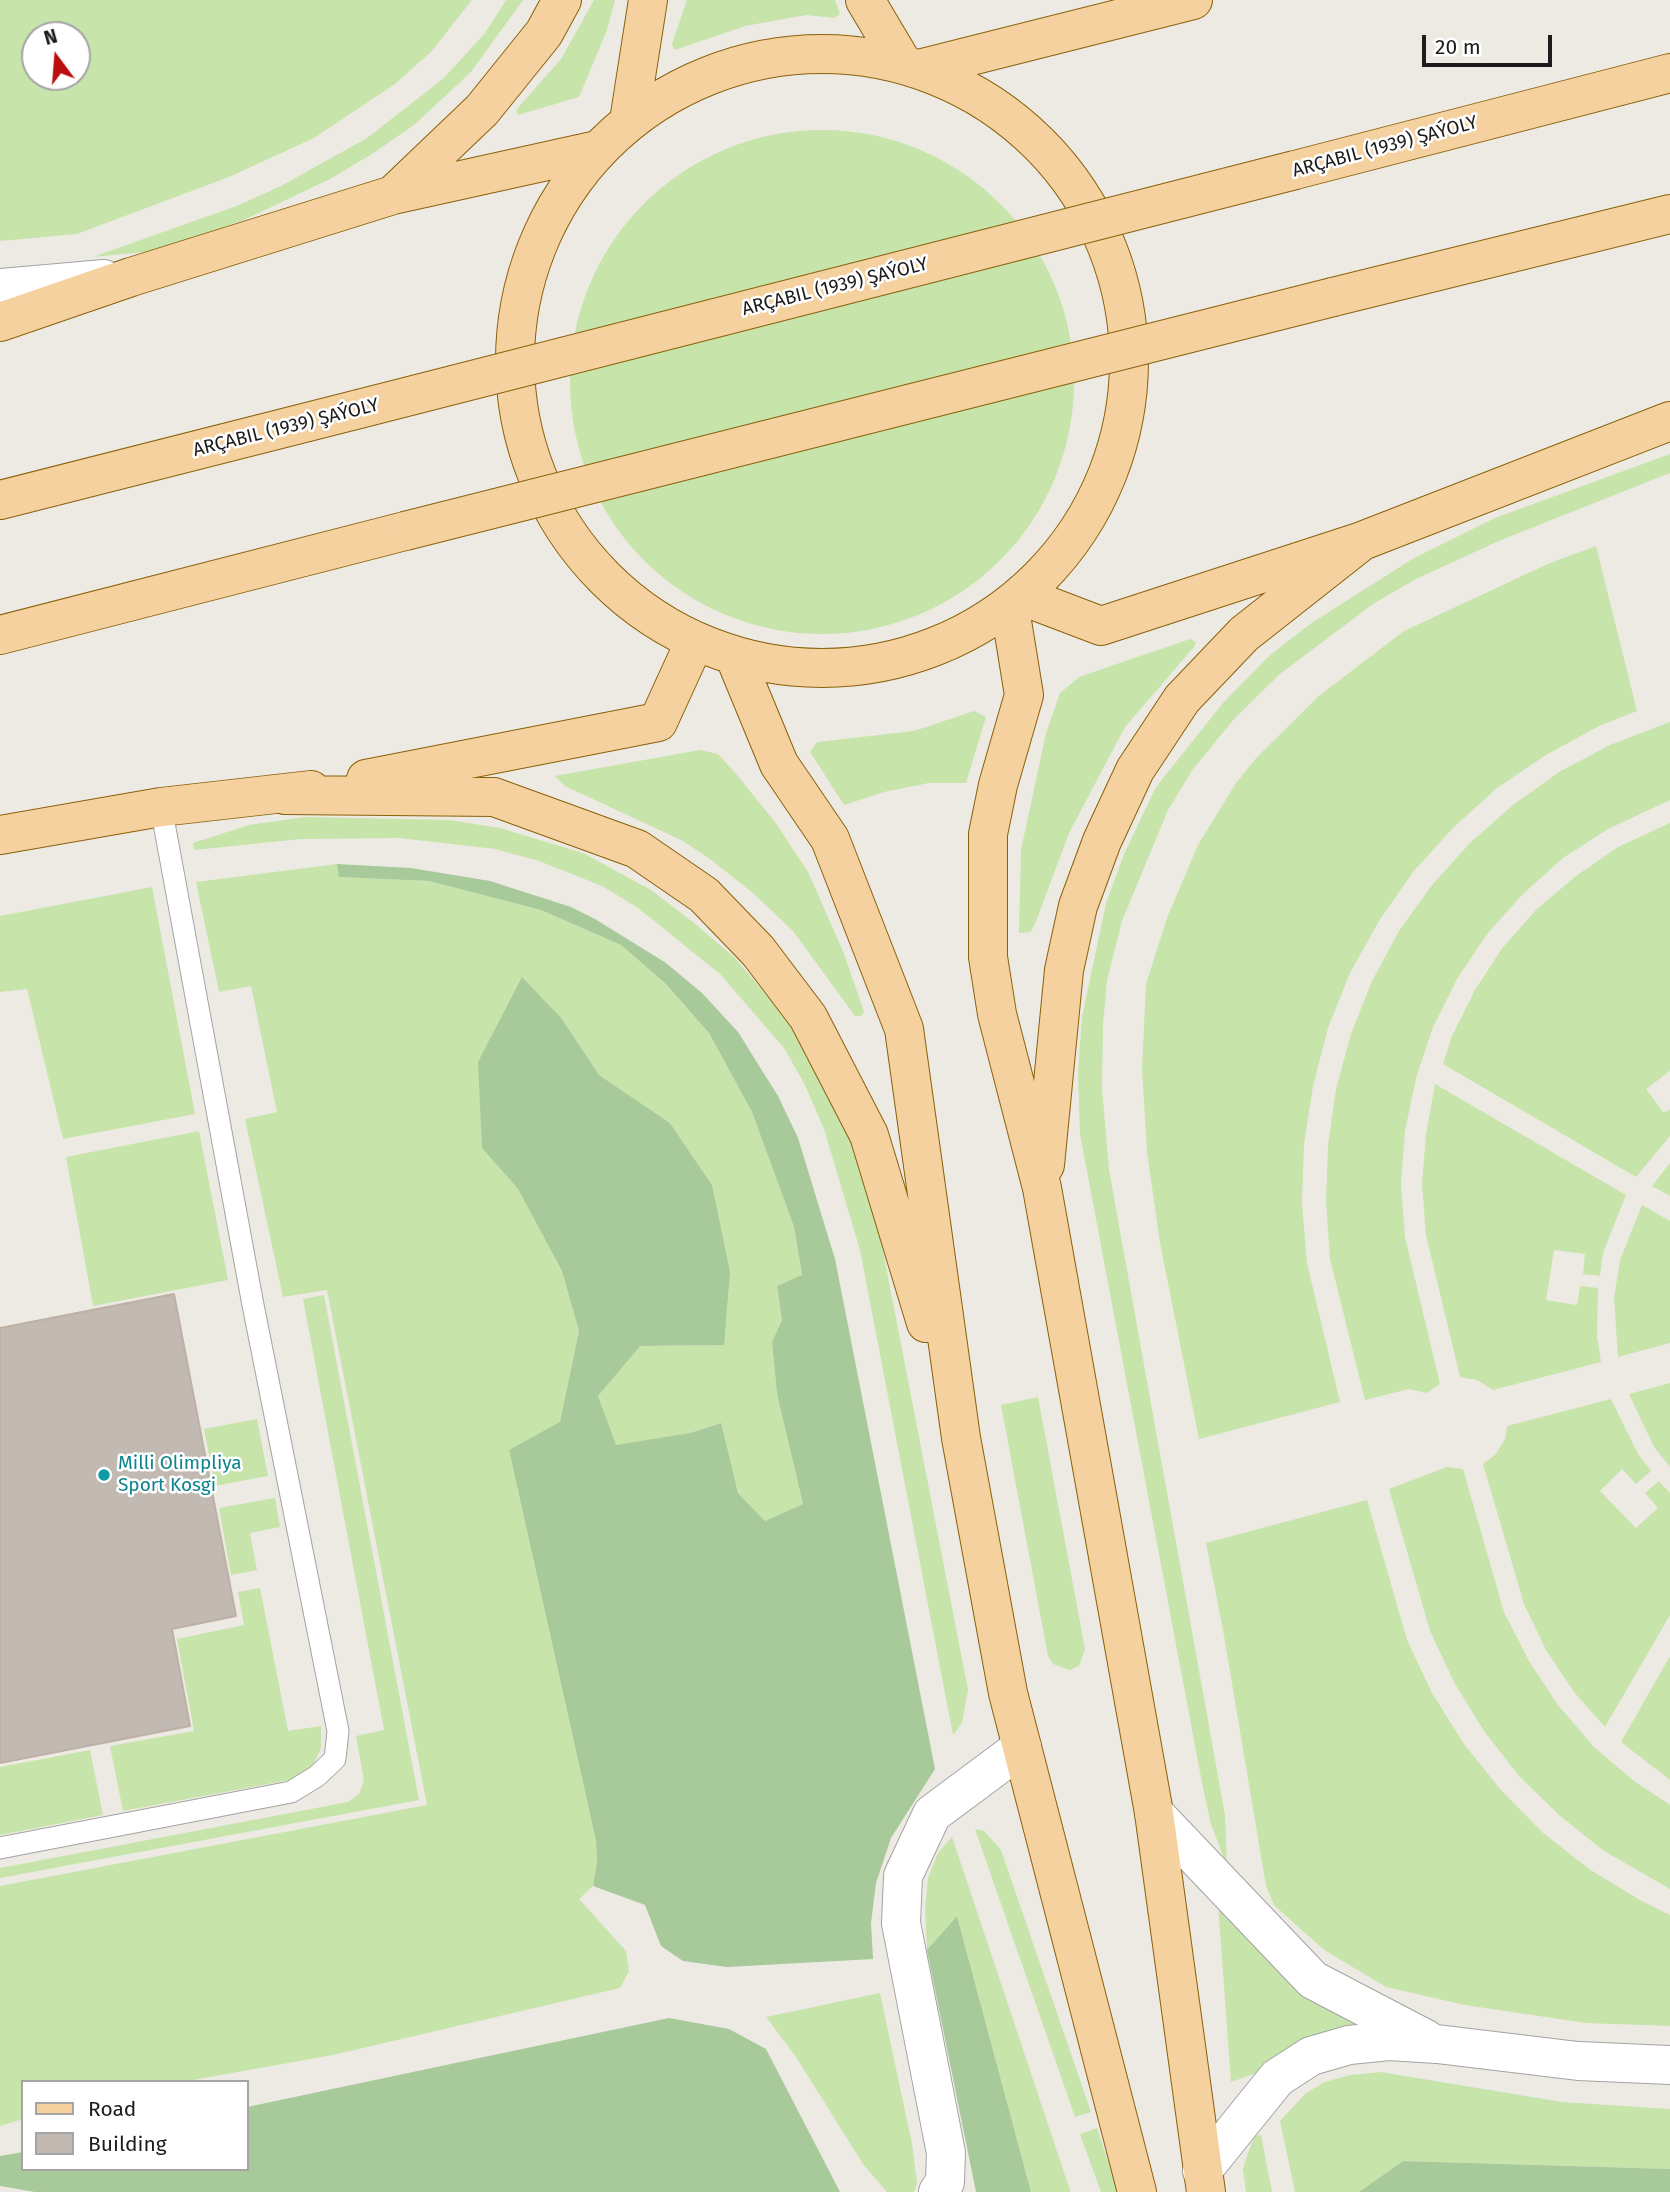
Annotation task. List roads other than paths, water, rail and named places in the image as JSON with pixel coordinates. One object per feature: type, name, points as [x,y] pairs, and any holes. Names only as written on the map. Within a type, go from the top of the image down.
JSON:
[{"type":"main road","points":[[393,195],[482,110],[544,33],[562,0]]},
{"type":"main road","points":[[629,121],[648,0]]},
{"type":"main road","points":[[865,0],[911,66],[988,102],[1047,150],[1092,212],[1120,282],[1130,357],[1121,433],[1094,504],[1021,607],[949,640],[879,662],[806,667],[734,655],[695,641],[632,603],[580,552],[542,490],[519,420],[513,348],[526,276],[554,209],[597,150],[629,121],[704,77],[790,55],[911,66],[1193,0]]},
{"type":"main road","name":"ARÇABIL (1939) ŞAÝOLY","points":[[0,500],[1670,73]]},
{"type":"main road","points":[[0,322],[131,277],[393,195],[597,150]]},
{"type":"main road","points":[[0,635],[1670,214]]},
{"type":"main road","points":[[1021,607],[1101,626],[1362,541],[1670,421]]},
{"type":"main road","points":[[1042,1188],[1064,970],[1078,905],[1102,842],[1135,770],[1182,699],[1244,634],[1362,541]]},
{"type":"main road","points":[[1021,607],[1024,695],[998,785],[988,834],[988,957],[997,1014],[1042,1188],[1154,1812],[1204,2182]]},
{"type":"main road","points":[[0,835],[161,807],[285,795],[658,722],[695,641]]},
{"type":"main road","points":[[734,655],[779,764],[830,839],[904,1029],[961,1438],[1008,1693],[1137,2192]]},
{"type":"main road","points":[[285,795],[494,797],[637,849],[704,895],[758,951],[808,1017],[869,1135],[961,1438]]},
{"type":"street","points":[[0,288],[131,277]]},
{"type":"street","points":[[938,2192],[945,2182],[946,2153],[901,1923],[904,1876],[932,1814],[1022,1747]]},
{"type":"street","points":[[1154,1812],[1313,1980],[1437,2044]]},
{"type":"street","points":[[1204,2182],[1277,2078],[1311,2056],[1349,2045],[1389,2042],[1437,2044],[1578,2061],[1670,2065]]},
{"type":"lane","points":[[0,1848],[291,1791],[317,1776],[335,1759],[338,1731],[253,1305],[161,807]]},
{"type":"place","name":"Milli Olimpliya Sport Kosgi","points":[[104,1475]]}]
